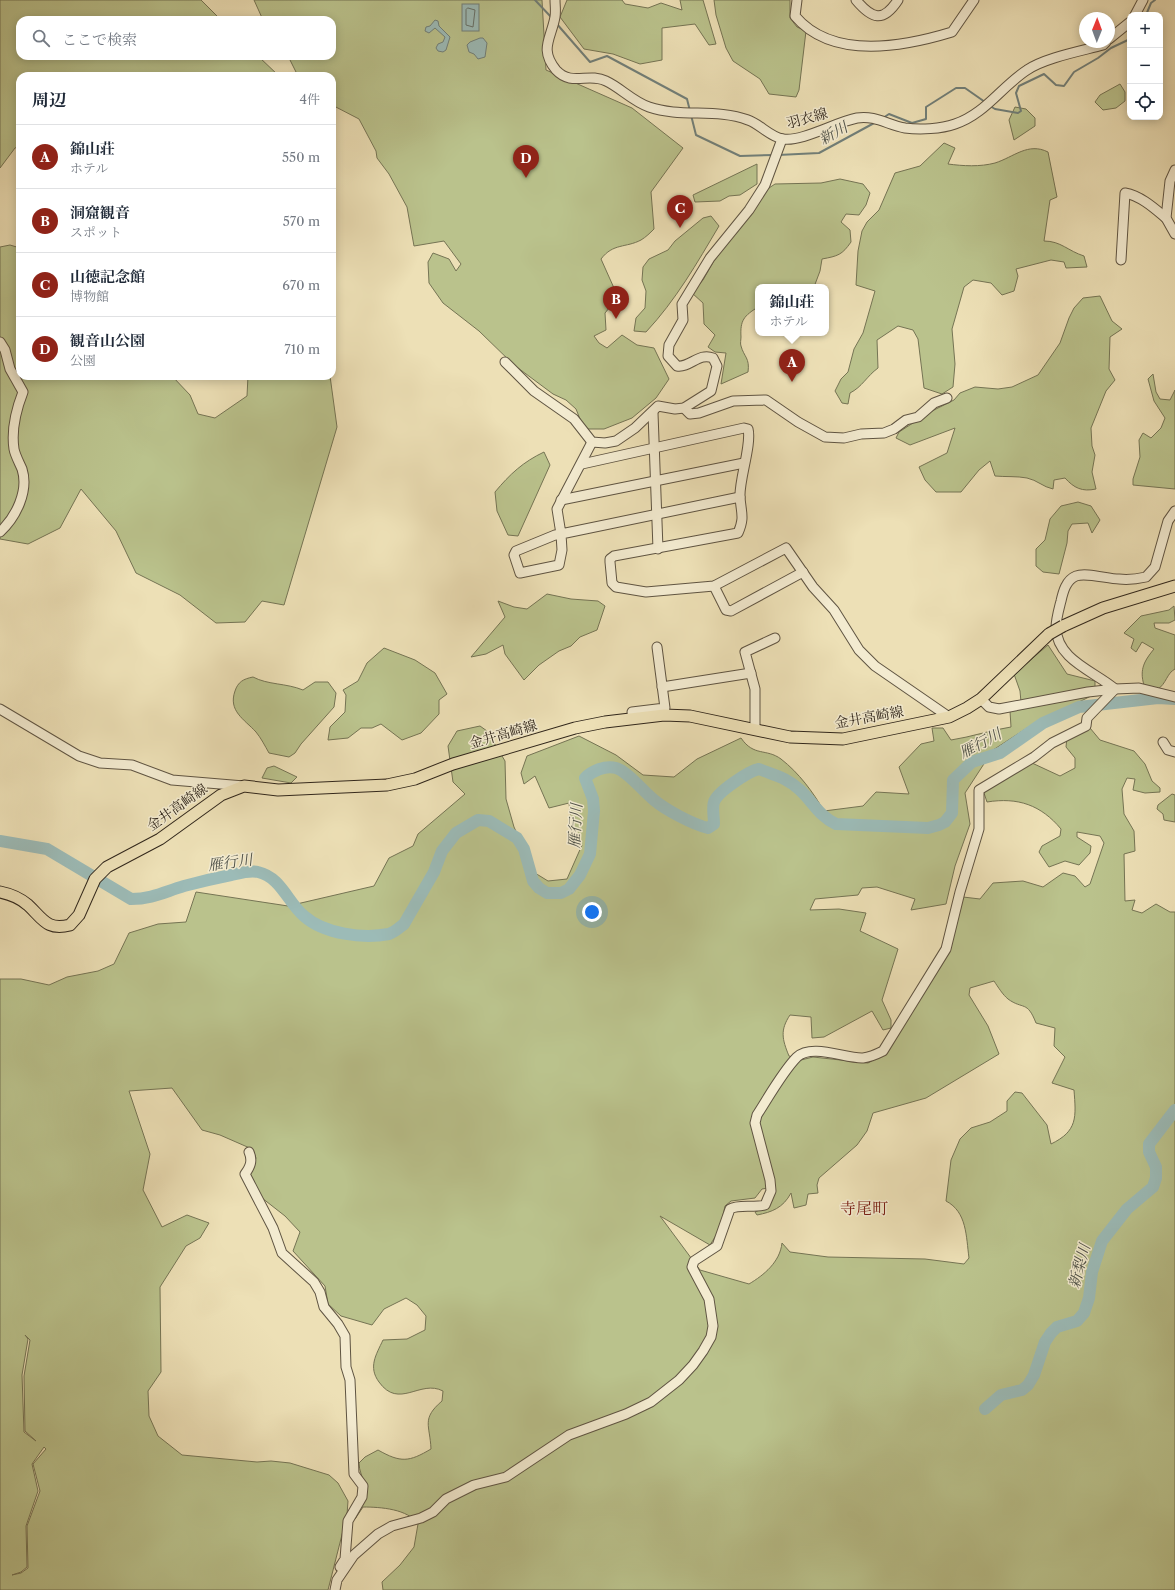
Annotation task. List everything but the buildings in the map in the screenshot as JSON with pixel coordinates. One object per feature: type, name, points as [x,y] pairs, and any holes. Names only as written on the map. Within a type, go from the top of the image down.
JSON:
[{"type":"main road","name":"金井高崎線","points":[[0,892],[21,899],[45,922],[53,927],[59,928],[70,926],[75,922],[90,888],[100,873],[115,862],[160,839],[221,795],[244,786],[278,790],[387,785],[415,779],[453,764],[575,728],[633,718],[664,715],[690,716],[790,737],[843,739],[949,716],[981,699],[1049,634],[1103,608],[1175,586]]},
{"type":"street","name":"羽衣線","points":[[556,0],[555,16],[546,45],[548,57],[563,76],[573,79],[597,77],[606,81],[630,98],[649,107],[668,111],[720,113],[749,120],[782,139],[794,139],[857,118],[880,119],[904,128],[937,128],[955,125],[977,114],[1027,70],[1045,62],[1093,48]]},
{"type":"street","points":[[797,0],[794,16],[803,26],[822,37],[852,46],[868,48],[952,32],[974,0]]},
{"type":"street","points":[[856,0],[874,16],[882,16],[890,12],[898,0]]},
{"type":"street","points":[[1137,12],[1143,0]]},
{"type":"street","points":[[1115,34],[1127,24]]},
{"type":"street","points":[[504,362],[534,391],[574,419],[592,442],[605,443],[616,441],[653,413],[658,406],[675,409],[684,408],[711,391],[717,366],[713,358],[708,356],[680,366],[673,363],[668,356],[669,345],[683,320],[682,304],[710,258],[750,210],[765,185],[782,139]]},
{"type":"street","points":[[1166,218],[1170,181],[1175,170]]},
{"type":"street","points":[[1121,260],[1125,193],[1132,194],[1147,203],[1166,218],[1175,234]]},
{"type":"street","points":[[0,342],[5,350],[10,369],[16,380]]},
{"type":"street","points":[[0,532],[19,507],[24,478],[14,450],[13,433],[15,415],[23,392],[16,380]]},
{"type":"street","points":[[684,408],[690,414],[699,413],[733,401],[766,400],[798,422],[825,437],[844,438],[861,434],[884,433],[894,429],[906,420],[918,417],[934,403],[947,398]]},
{"type":"street","points":[[653,413],[658,549]]},
{"type":"street","points":[[582,464],[746,428],[749,432],[740,497],[743,514],[742,524],[738,533],[611,557],[612,583],[616,587],[646,592],[714,586],[783,548],[789,550],[813,587],[834,610],[859,650],[875,666],[949,716]]},
{"type":"street","points":[[592,442],[582,464],[561,500],[557,512],[561,534],[562,550],[559,565],[522,573],[518,572],[514,555],[516,551],[561,534],[740,497]]},
{"type":"street","points":[[561,500],[744,463]]},
{"type":"street","points":[[1115,689],[1102,678],[1081,666],[1066,654],[1057,637],[1056,627],[1064,587],[1076,576],[1084,575],[1119,579],[1146,577],[1155,567],[1160,555],[1168,521],[1175,511]]},
{"type":"street","points":[[714,586],[726,610],[731,611],[803,572]]},
{"type":"street","points":[[755,730],[755,689],[745,652],[775,638]]},
{"type":"street","points":[[633,718],[632,712],[665,708],[657,647]]},
{"type":"street","points":[[662,687],[751,674]]},
{"type":"street","points":[[981,699],[989,707],[999,709],[1088,692],[1115,689],[1139,688],[1175,697]]},
{"type":"street","points":[[337,1580],[354,1556],[378,1534],[392,1526],[421,1518],[433,1512],[446,1499],[474,1485],[506,1477],[569,1435],[626,1414],[651,1402],[679,1380],[693,1365],[711,1337],[713,1326],[709,1299],[692,1267],[694,1261],[718,1246],[730,1209],[734,1206],[754,1208],[765,1205],[771,1191],[770,1180],[755,1123],[757,1115],[791,1065],[802,1054],[816,1052],[862,1058],[875,1056],[883,1051],[946,949],[960,892],[979,829],[979,790],[1034,757],[1052,743],[1086,726],[1087,718],[1115,689]]},
{"type":"street","points":[[0,709],[79,756],[100,763],[132,765],[172,780],[244,786]]},
{"type":"street","points":[[1163,742],[1168,750],[1175,752]]},
{"type":"street","points":[[249,1152],[252,1158],[250,1167],[245,1174],[273,1228],[282,1253],[314,1282],[320,1292],[324,1307],[338,1324],[345,1336],[346,1367],[350,1380],[354,1474],[363,1486],[362,1497],[348,1521],[345,1559],[338,1570],[335,1590]]},
{"type":"green space","points":[[0,0],[201,0],[217,16],[16,16],[16,60],[262,60],[275,72],[16,72],[16,148],[0,168]]},
{"type":"green space","points":[[254,0],[542,0],[546,70],[632,108],[683,148],[651,192],[654,229],[641,240],[610,250],[601,259],[618,297],[605,313],[606,330],[594,336],[599,343],[607,348],[622,335],[637,345],[654,348],[669,379],[656,398],[632,418],[604,429],[584,429],[576,409],[566,400],[553,394],[514,365],[479,331],[443,303],[429,283],[428,262],[433,253],[449,259],[456,271],[461,264],[444,241],[414,246],[407,207],[389,174],[377,158],[376,151],[359,119],[336,107],[336,72],[296,72],[290,60],[336,60],[336,16],[261,16]]},
{"type":"green space","points":[[567,0],[622,0],[625,4],[648,8],[661,3],[682,10],[680,0],[703,0],[716,44],[709,45],[695,24],[662,28],[662,60],[640,64],[613,54],[584,49],[560,17]]},
{"type":"green space","points":[[714,0],[790,0],[790,18],[797,27],[806,31],[799,90],[796,97],[769,94],[760,79],[733,61],[726,48],[716,15]]},
{"type":"green space","points":[[1120,84],[1125,92],[1125,101],[1116,108],[1103,110],[1095,102],[1100,95]]},
{"type":"green space","points":[[1015,107],[1026,109],[1035,118],[1035,126],[1014,140],[1009,120]]},
{"type":"green space","points":[[944,143],[955,148],[948,164],[977,166],[995,163],[1027,150],[1041,149],[1048,152],[1057,197],[1050,200],[1044,241],[1060,244],[1084,256],[1087,267],[1066,268],[1064,262],[1051,260],[1016,269],[1018,276],[1014,291],[1002,295],[991,283],[973,280],[964,287],[952,329],[955,364],[953,387],[942,394],[924,388],[918,339],[913,330],[898,326],[877,340],[878,368],[858,388],[850,393],[848,404],[842,403],[835,391],[841,379],[848,372],[854,349],[863,333],[875,291],[856,285],[858,251],[862,231],[867,222],[879,210],[895,173],[920,166]]},
{"type":"green space","points":[[757,164],[757,184],[740,195],[729,196],[720,201],[695,202],[693,195]]},
{"type":"green space","points":[[840,179],[863,184],[870,193],[866,205],[859,215],[846,214],[841,222],[850,230],[851,242],[845,250],[839,254],[822,259],[820,271],[815,284],[755,284],[755,309],[746,316],[741,326],[741,345],[747,361],[748,372],[721,384],[726,353],[715,352],[708,347],[715,335],[704,324],[703,303],[692,293],[703,280],[715,259],[751,214],[766,190],[775,184],[821,183]]},
{"type":"green space","points":[[711,216],[719,226],[686,281],[657,320],[646,332],[634,331],[636,318],[645,308],[646,291],[642,280],[643,267],[649,259],[668,250],[675,241],[703,218]]},
{"type":"green space","points":[[10,245],[16,247],[16,380],[176,380],[190,395],[198,414],[215,418],[247,396],[248,380],[331,380],[337,427],[284,605],[262,601],[245,622],[216,623],[180,595],[136,573],[116,531],[81,489],[60,528],[28,544],[0,539],[0,247]]},
{"type":"green space","points":[[1100,296],[1112,321],[1122,329],[1110,337],[1109,369],[1115,380],[1106,391],[1091,428],[1092,446],[1095,455],[1092,472],[1096,489],[1087,490],[1079,488],[1065,478],[1054,480],[1053,489],[1027,478],[995,476],[990,461],[979,470],[961,492],[936,492],[925,480],[919,467],[947,453],[955,428],[910,445],[896,438],[899,432],[930,412],[954,400],[960,393],[975,387],[998,389],[1012,387],[1038,375],[1060,343],[1074,308],[1083,298]]},
{"type":"green space","points":[[1153,374],[1156,392],[1160,399],[1170,400],[1175,390],[1175,489],[1133,485],[1133,479],[1140,457],[1139,440],[1143,433],[1151,438],[1161,428],[1165,418],[1154,401],[1148,379]]},
{"type":"green space","points":[[544,452],[550,465],[518,536],[508,535],[497,511],[495,492],[517,469]]},
{"type":"green space","points":[[1078,502],[1091,506],[1100,520],[1092,533],[1088,523],[1072,524],[1068,531],[1067,543],[1059,574],[1043,572],[1036,566],[1036,549],[1045,540],[1050,519],[1061,506]]},
{"type":"green space","points":[[547,594],[571,599],[598,601],[605,606],[597,630],[580,637],[571,646],[559,651],[539,665],[524,680],[505,654],[503,645],[486,654],[471,657],[505,617],[498,601],[514,607],[527,609]]},
{"type":"green space","points":[[1174,606],[1175,620],[1169,623],[1154,623],[1155,628],[1175,635],[1175,669],[1170,673],[1158,689],[1144,685],[1142,674],[1144,665],[1154,649],[1142,642],[1136,652],[1131,648],[1134,639],[1124,633],[1141,616],[1169,610]]},
{"type":"green space","points":[[1048,645],[1067,674],[1095,681],[1095,688],[1021,702],[1020,691],[1014,674]]},
{"type":"green space","points":[[384,648],[415,660],[435,673],[447,694],[439,700],[439,714],[421,733],[402,740],[381,724],[372,728],[361,728],[348,738],[328,740],[330,727],[345,712],[346,695],[343,690],[358,681],[367,663]]},
{"type":"green space","points":[[253,677],[259,680],[303,690],[315,682],[328,682],[336,693],[334,707],[301,744],[295,753],[289,757],[269,753],[258,734],[242,719],[235,709],[233,698],[236,688],[241,681]]},
{"type":"green space","points":[[1091,696],[1027,728],[993,750],[965,793],[970,824],[955,866],[946,904],[911,910],[915,899],[877,887],[862,888],[858,895],[815,899],[810,910],[839,909],[866,913],[860,931],[898,949],[882,1000],[891,1020],[891,1028],[883,1030],[872,1011],[824,1037],[812,1038],[811,1017],[790,1015],[783,1030],[783,1035],[789,1056],[801,1060],[813,1057],[868,1063],[886,1053],[949,949],[963,897],[980,899],[993,883],[1023,881],[1043,887],[1063,873],[1075,876],[1085,887],[1090,884],[1104,843],[1100,836],[1077,832],[1077,837],[1091,846],[1090,853],[1079,865],[1065,861],[1049,867],[1039,852],[1042,846],[1060,836],[1061,829],[1045,814],[1028,805],[1009,801],[987,802],[984,793],[991,783],[1032,763],[1060,776],[1075,768],[1075,758],[1066,747],[1067,737],[1090,728],[1100,740],[1134,751],[1145,764],[1152,781],[1160,788],[1160,792],[1145,793],[1133,790],[1135,779],[1127,778],[1122,789],[1124,814],[1134,831],[1135,851],[1124,854],[1125,901],[1135,900],[1132,910],[1142,913],[1156,904],[1170,912],[1175,912],[1175,1590],[383,1590],[382,1582],[400,1565],[414,1547],[418,1524],[414,1519],[401,1512],[378,1508],[363,1507],[355,1519],[364,1494],[364,1485],[359,1463],[365,1457],[378,1450],[399,1459],[405,1459],[417,1456],[431,1449],[428,1423],[429,1418],[435,1407],[442,1401],[443,1391],[434,1388],[426,1388],[402,1394],[394,1394],[387,1390],[379,1382],[374,1371],[374,1361],[383,1340],[407,1339],[425,1330],[426,1316],[417,1305],[406,1298],[384,1309],[372,1325],[341,1316],[328,1304],[325,1286],[293,1251],[300,1232],[285,1216],[262,1198],[250,1174],[256,1158],[252,1149],[220,1135],[202,1130],[172,1088],[129,1091],[150,1154],[143,1190],[162,1227],[187,1215],[209,1223],[200,1238],[186,1246],[160,1287],[161,1372],[148,1391],[149,1416],[158,1436],[182,1455],[257,1462],[271,1461],[290,1463],[329,1475],[338,1483],[348,1501],[347,1515],[328,1590],[0,1590],[0,979],[21,979],[49,985],[67,977],[98,971],[114,964],[129,933],[158,924],[186,922],[196,892],[288,906],[374,886],[389,858],[413,846],[418,834],[465,794],[453,782],[448,746],[457,731],[480,726],[487,731],[505,761],[506,799],[514,827],[535,873],[548,881],[567,879],[582,845],[573,836],[569,803],[549,808],[535,776],[524,784],[521,773],[527,756],[579,736],[616,755],[643,775],[674,777],[697,759],[741,738],[751,748],[776,756],[788,764],[805,783],[824,811],[863,806],[876,792],[909,794],[899,767],[921,744],[934,741],[932,728],[943,728],[951,740],[966,737],[1011,727],[1010,711]],"holes":[[[994,981],[1008,999],[1027,1008],[1036,1023],[1055,1028],[1054,1046],[1065,1057],[1052,1083],[1074,1090],[1075,1116],[1071,1128],[1066,1134],[1051,1144],[1047,1125],[1022,1093],[1015,1092],[1007,1101],[1007,1111],[990,1122],[971,1128],[960,1139],[951,1160],[946,1201],[958,1211],[962,1218],[966,1233],[969,1258],[964,1264],[925,1259],[828,1257],[790,1252],[782,1243],[781,1250],[775,1262],[766,1272],[749,1284],[700,1270],[660,1216],[710,1245],[720,1229],[725,1206],[731,1201],[755,1198],[762,1189],[774,1187],[768,1206],[755,1212],[757,1215],[781,1206],[791,1193],[794,1208],[806,1205],[808,1194],[818,1193],[817,1185],[819,1178],[857,1145],[867,1131],[873,1113],[926,1098],[999,1054],[988,1026],[969,995],[970,988]],[[25,1335],[30,1340],[24,1376],[25,1431],[36,1441],[24,1432],[22,1375],[28,1339]],[[44,1447],[46,1449],[33,1464],[40,1491],[27,1526],[28,1568],[21,1573],[12,1575],[21,1572],[27,1567],[26,1526],[38,1491],[32,1464]]]},
{"type":"green space","points":[[274,766],[297,777],[291,783],[262,778],[267,768]]},
{"type":"green space","points":[[1172,794],[1175,795],[1175,822],[1164,820],[1163,814],[1157,809],[1158,805]]},
{"type":"water","points":[[462,4],[479,4],[479,31],[462,31]]},
{"type":"water","points":[[435,20],[438,21],[439,26],[450,37],[446,50],[443,52],[438,51],[436,48],[438,44],[443,42],[445,37],[435,28],[429,33],[425,31],[426,27],[430,26]]},
{"type":"water","points":[[483,38],[487,43],[485,57],[478,59],[474,54],[469,52],[467,45],[470,42]]},
{"type":"waterway","name":"新川","points":[[535,0],[552,18]]},
{"type":"waterway","name":"新川","points":[[1147,12],[1151,3],[1155,0]]},
{"type":"waterway","name":"新川","points":[[556,23],[590,62],[607,56],[687,99],[690,111]]},
{"type":"waterway","name":"新川","points":[[990,106],[995,109],[1018,113],[1021,111],[1016,93],[1019,86],[1044,74],[1056,85],[1064,86],[1074,72],[1098,58],[1111,48],[1127,40]]},
{"type":"waterway","name":"新川","points":[[883,118],[889,114],[912,123],[926,119],[926,107],[956,88],[965,88],[985,102]]},
{"type":"waterway","name":"新川","points":[[691,115],[696,135],[740,156],[774,155]]},
{"type":"waterway","name":"新川","points":[[778,155],[819,153],[876,122]]},
{"type":"waterway","name":"雁行川","points":[[0,841],[47,849],[131,899],[152,896],[208,880],[252,871],[258,872],[273,879],[284,891],[298,911],[312,922],[322,927],[344,934],[368,936],[389,934],[404,924],[434,872],[442,851],[456,833],[478,820],[489,821],[517,838],[524,849],[533,881],[539,888],[547,893],[561,893],[569,889],[580,875],[590,854],[594,811],[593,799],[585,778],[591,773],[603,768],[612,767],[620,770],[665,808],[687,820],[708,828],[714,824],[713,807],[716,798],[734,782],[759,769],[791,782],[825,817],[836,824],[928,828],[945,822],[952,813],[953,780],[972,762],[1000,753],[1043,723],[1079,707],[1158,698],[1175,699]]},
{"type":"waterway","name":"新梨川","points":[[985,1409],[1001,1395],[1022,1390],[1028,1385],[1034,1375],[1045,1342],[1051,1333],[1057,1327],[1077,1321],[1084,1313],[1089,1298],[1092,1272],[1102,1241],[1127,1209],[1153,1187],[1156,1178],[1156,1167],[1149,1152],[1149,1144],[1175,1110]]},
{"type":"place","name":"観音山公園","points":[[526,178]]},
{"type":"place","name":"山徳記念館","points":[[680,228]]},
{"type":"place","name":"洞窟観音","points":[[616,319]]},
{"type":"place","name":"錦山荘","points":[[792,382]]},
{"type":"district","name":"寺尾町","points":[[864,1208]]}]
